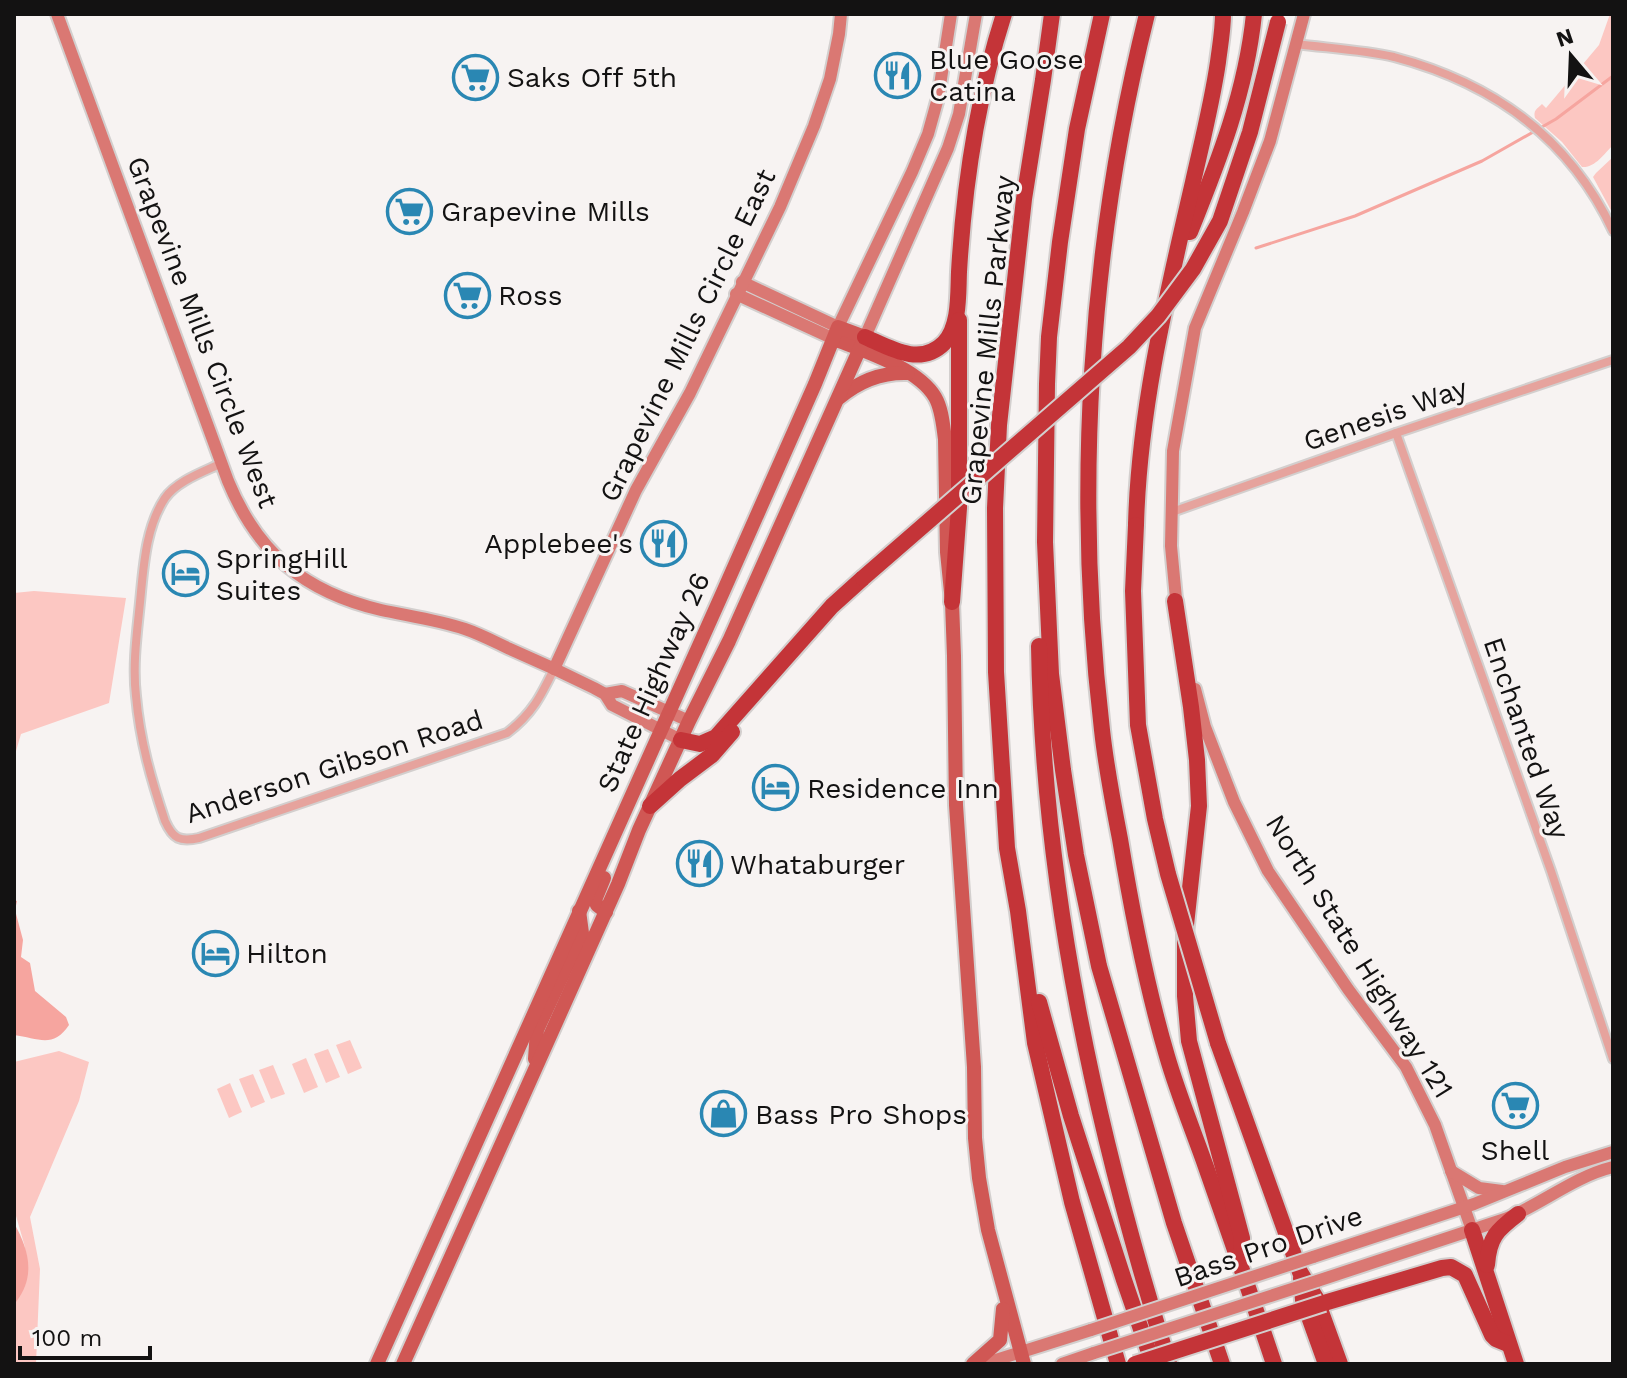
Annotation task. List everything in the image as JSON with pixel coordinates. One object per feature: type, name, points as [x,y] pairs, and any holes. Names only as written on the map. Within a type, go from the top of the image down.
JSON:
[{"type":"highway","points":[[862,343],[918,355],[941,345],[951,333],[976,129],[1004,14]]},
{"type":"highway","points":[[1102,14],[1077,129],[1053,301],[1047,384],[1046,577],[1051,674],[1076,855],[1099,966],[1174,1223],[1219,1359]]},
{"type":"highway","points":[[1147,14],[1125,114],[1108,217],[1097,313],[1089,420],[1093,639],[1102,731],[1132,915],[1168,1059],[1274,1364]]},
{"type":"highway","points":[[1223,14],[1214,90],[1147,398],[1137,480],[1133,591],[1138,725],[1168,874],[1218,1043],[1300,1272],[1316,1298],[1340,1364]]},
{"type":"highway","points":[[1172,275],[1233,119],[1250,50],[1254,14]]},
{"type":"highway","points":[[681,740],[700,744],[716,737],[832,606],[1117,357],[1158,316],[1193,269],[1220,221],[1250,132],[1279,18]]},
{"type":"highway","name":"Grapevine Mills Parkway","points":[[1018,911],[1007,848],[997,686],[995,508],[999,425],[1012,303],[1050,21]]},
{"type":"highway","points":[[952,602],[959,508],[960,342],[957,302]]},
{"type":"highway","points":[[1046,577],[1039,626],[1040,702],[1052,838],[1069,960],[1116,1181],[1169,1364]]},
{"type":"highway","points":[[1175,601],[1191,707],[1199,806],[1185,934],[1189,1041],[1242,1238],[1240,1266]]},
{"type":"highway","points":[[650,806],[722,745],[771,676]]},
{"type":"highway","points":[[1018,911],[1035,1043],[1072,1202],[1118,1364]]},
{"type":"highway","points":[[1018,911],[1071,1116],[1153,1364]]},
{"type":"highway","points":[[1487,1275],[1490,1242],[1518,1214]]},
{"type":"highway","points":[[1472,1230],[1512,1356]]},
{"type":"highway","points":[[1135,1364],[1324,1303],[1451,1267],[1465,1275],[1492,1335],[1512,1356]]},
{"type":"highway","points":[[1300,1272],[1303,1300],[1326,1364]]},
{"type":"main road","name":"Grapevine Mills Circle West","points":[[57,14],[236,501],[253,529],[286,567],[336,595],[378,609],[468,630],[605,694]]},
{"type":"main road","name":"Grapevine Mills Circle East","points":[[554,669],[636,490],[688,397],[780,207],[830,79],[841,14]]},
{"type":"main road","name":"State Highway 26","points":[[377,1364],[836,333],[912,172],[928,134],[938,98],[951,14]]},
{"type":"main road","name":"State Highway 26","points":[[403,1364],[606,912],[650,806],[729,641],[948,148],[959,114],[976,14]]},
{"type":"main road","name":"North State Highway 121","points":[[1304,14],[1270,141],[1195,328],[1173,451],[1171,546],[1175,601],[1205,727],[1234,802],[1268,871],[1348,989],[1406,1067],[1435,1125],[1472,1230]]},
{"type":"main road","points":[[739,288],[862,343],[912,373],[934,395],[939,406],[945,439],[956,805],[974,1067],[975,1138],[988,1230],[1022,1358]]},
{"type":"main road","points":[[836,401],[852,387],[873,378],[896,372],[912,373]]},
{"type":"main road","points":[[681,740],[612,705],[605,694],[622,691],[689,721]]},
{"type":"main road","points":[[606,912],[595,900],[617,843],[618,823]]},
{"type":"main road","points":[[535,1067],[537,1030],[582,933],[579,911]]},
{"type":"main road","name":"Bass Pro Drive","points":[[983,1364],[1022,1358],[1091,1330],[1464,1207],[1565,1167],[1613,1152]]},
{"type":"main road","name":"Bass Pro Drive","points":[[1062,1364],[1518,1214],[1581,1178],[1613,1167]]},
{"type":"main road","points":[[1451,1171],[1479,1188],[1506,1192]]},
{"type":"main road","points":[[973,1364],[1000,1340],[1002,1288]]},
{"type":"main road","points":[[411,1289],[432,1298]]},
{"type":"street","points":[[1296,44],[1392,57],[1459,79],[1509,107],[1548,139],[1583,178],[1613,231]]},
{"type":"street","name":"Genesis Way","points":[[1172,512],[1613,360]]},
{"type":"street","name":"Enchanted Way","points":[[1396,433],[1551,871],[1613,1059]]},
{"type":"street","name":"Anderson Gibson Road","points":[[222,463],[184,482],[167,496],[155,518],[146,548],[142,579],[135,694],[145,758],[169,831],[177,838],[186,841],[199,838],[507,733],[522,722],[536,705],[554,669]]},
{"type":"shaded area","points":[[1610,14],[1613,14],[1613,145],[1595,163],[1582,167],[1562,142],[1535,118],[1535,113],[1542,104],[1546,108],[1599,45]]},
{"type":"shaded area","points":[[1613,157],[1613,214],[1593,177]]},
{"type":"shaded area","points":[[34,591],[126,598],[109,703],[21,734],[14,758],[14,593]]},
{"type":"shaded area","points":[[14,900],[17,901],[15,910],[23,940],[21,957],[30,963],[35,991],[66,1017],[69,1025],[51,1040],[14,1035]]},
{"type":"shaded area","points":[[350,1040],[362,1068],[348,1074],[336,1045]]},
{"type":"shaded area","points":[[328,1049],[340,1077],[326,1083],[314,1054]]},
{"type":"shaded area","points":[[59,1051],[89,1062],[79,1101],[30,1217],[40,1269],[36,1364],[14,1364],[14,1305],[23,1287],[25,1247],[14,1209],[14,1062]]},
{"type":"shaded area","points":[[306,1058],[318,1087],[304,1093],[292,1064]]},
{"type":"shaded area","points":[[273,1065],[285,1094],[271,1099],[259,1070]]},
{"type":"shaded area","points":[[253,1074],[265,1102],[251,1108],[239,1079]]},
{"type":"shaded area","points":[[230,1083],[242,1112],[229,1118],[217,1089]]},
{"type":"shaded area","points":[[14,1223],[28,1263],[26,1282],[16,1302],[14,1302]]},
{"type":"waterway","points":[[1256,248],[1355,216],[1482,161],[1556,119],[1613,76]]},
{"type":"place","name":"Blue Goose Catina","points":[[898,75]]},
{"type":"place","name":"Saks Off 5th","points":[[476,77]]},
{"type":"place","name":"Grapevine Mills","points":[[410,211]]},
{"type":"place","name":"Ross","points":[[467,295]]},
{"type":"place","name":"Applebee's","points":[[664,543]]},
{"type":"place","name":"SpringHill Suites","points":[[185,574]]},
{"type":"place","name":"Residence Inn","points":[[776,788]]},
{"type":"place","name":"Whataburger","points":[[699,864]]},
{"type":"place","name":"Hilton","points":[[215,953]]},
{"type":"place","name":"Shell","points":[[1515,1105]]},
{"type":"place","name":"Bass Pro Shops","points":[[724,1114]]}]
